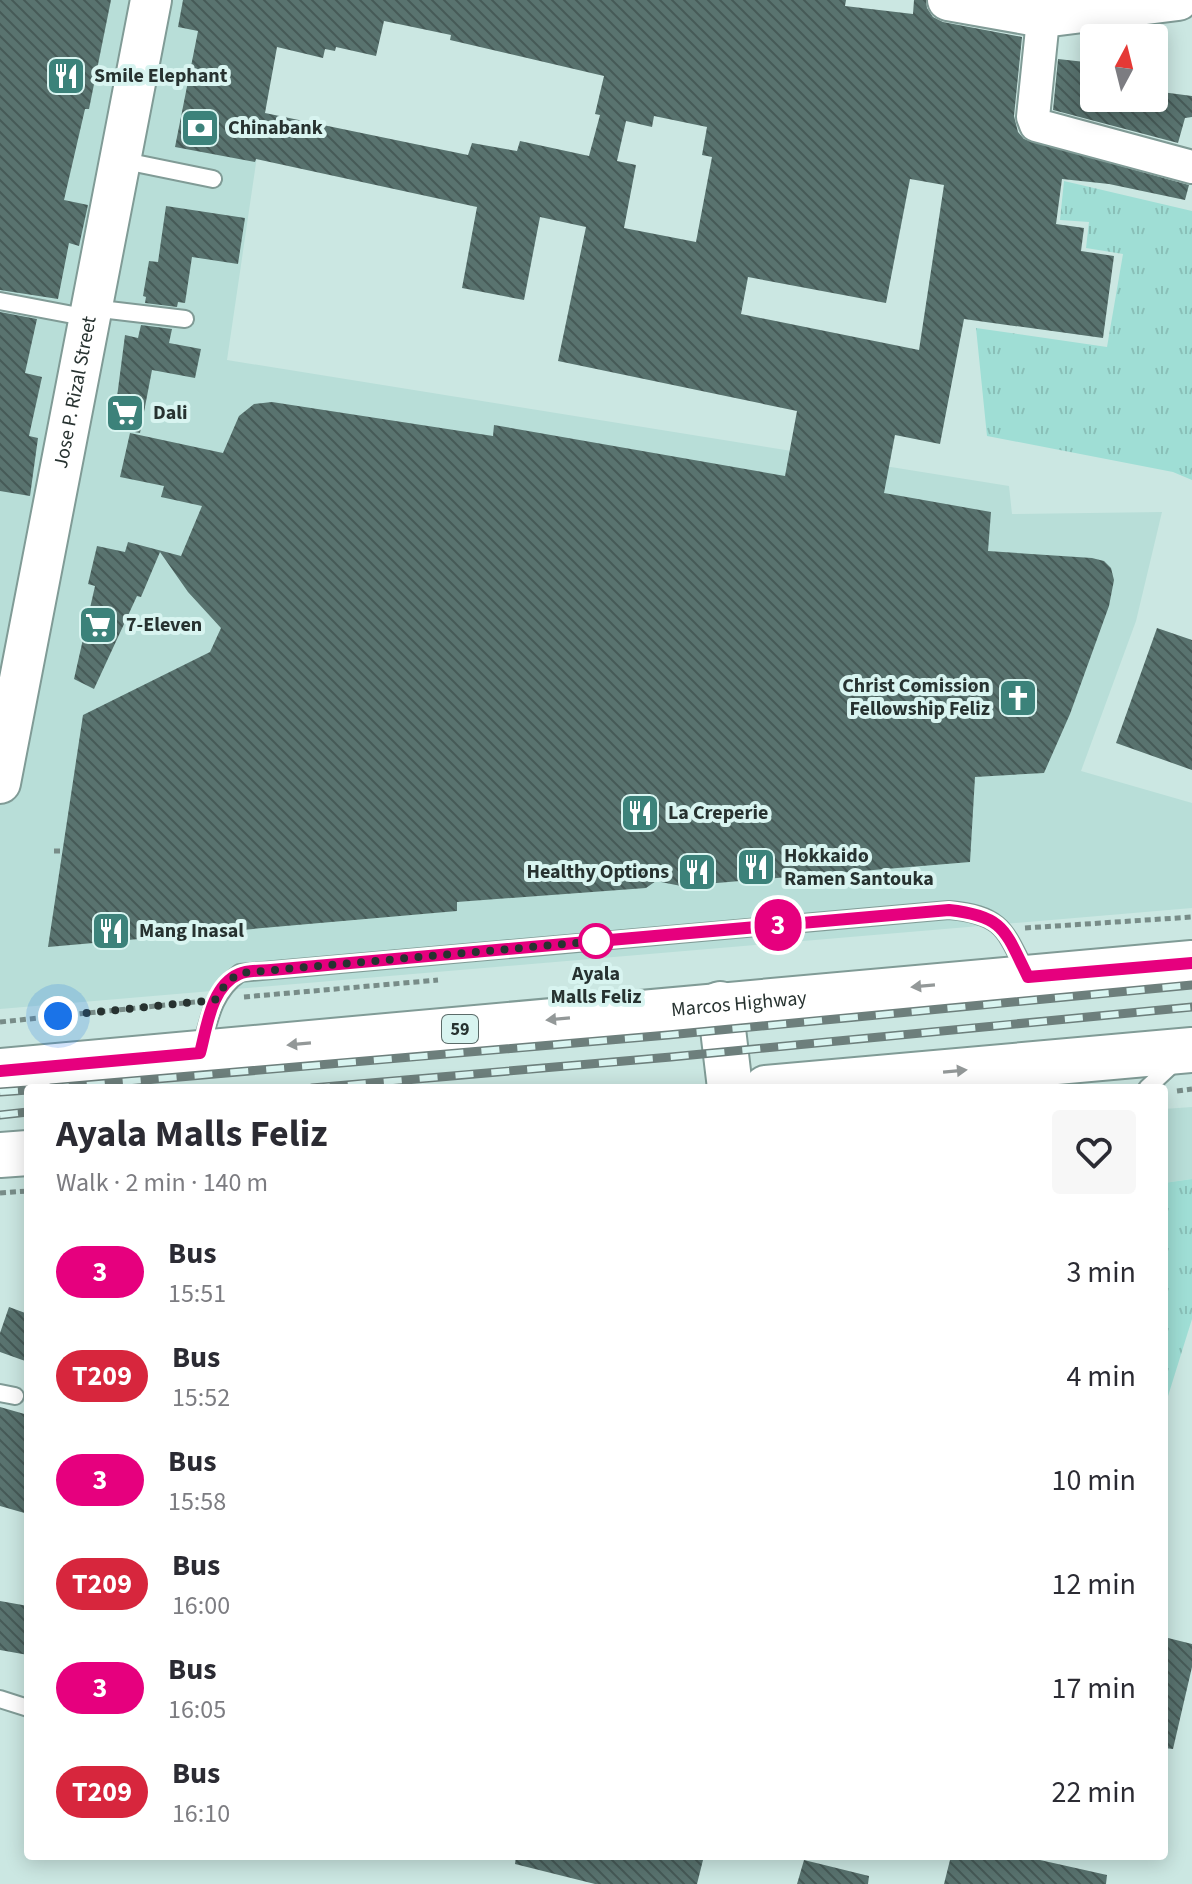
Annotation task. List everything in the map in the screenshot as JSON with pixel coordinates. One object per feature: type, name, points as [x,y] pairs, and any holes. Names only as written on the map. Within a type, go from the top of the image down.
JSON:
[{"type":"main road","name":"Marcos Highway","points":[[0,1071],[1192,963]]},
{"type":"main road","points":[[720,1004],[730,1084]]},
{"type":"main road","points":[[811,1084],[1190,1050]]},
{"type":"main road","points":[[0,1155],[24,1153]]},
{"type":"street","name":"Jose P. Rizal Street","points":[[0,783],[5,725],[91,313],[151,0]]},
{"type":"street","points":[[948,0],[1044,8],[1178,0]]},
{"type":"street","points":[[1044,8],[1033,117],[1036,125],[1192,167]]},
{"type":"lane","points":[[120,160],[213,179]]},
{"type":"lane","points":[[0,301],[91,313],[185,319]]},
{"type":"lane","points":[[200,1053],[215,1000],[227,982],[240,973],[949,910],[976,913],[1004,929],[1028,977]]},
{"type":"lane","points":[[1152,1084],[1190,1050]]},
{"type":"lane","points":[[0,1699],[24,1707]]},
{"type":"path","points":[[54,851],[62,851]]},
{"type":"path","points":[[1004,929],[1192,917]]},
{"type":"path","points":[[0,1022],[452,978]]},
{"type":"path","points":[[0,1193],[24,1191]]},
{"type":"shaded area","name":"Ayala Malls Feliz","points":[[26,0],[280,0],[227,360],[1009,486],[1012,514],[1162,512],[1136,621],[1081,771],[1192,803],[1192,908],[0,1009],[0,143]]},
{"type":"shaded area","points":[[1192,1107],[1192,1179],[1168,1182],[1168,1109]]},
{"type":"green space","points":[[1064,181],[1192,211],[1192,480],[1173,472],[987,436],[976,328],[1107,347],[1123,254],[1086,248],[1089,222],[1060,220]]},
{"type":"green space","points":[[1192,1179],[1192,1319],[1168,1396],[1168,1182]]},
{"type":"building","points":[[0,0],[111,0],[89,109],[85,109],[64,200],[88,205],[79,246],[69,243],[58,299],[0,290]]},
{"type":"building","name":"Ayala Malls Feliz","points":[[183,0],[846,0],[845,6],[913,14],[914,0],[926,0],[933,17],[943,22],[1022,37],[1014,116],[1018,132],[1024,139],[1189,185],[1185,200],[1109,184],[1062,179],[1056,224],[1084,228],[1081,251],[1114,256],[1103,338],[964,319],[940,444],[895,435],[884,493],[991,512],[988,551],[1092,558],[1104,561],[1111,568],[1114,580],[1109,606],[1070,714],[1044,773],[975,777],[970,862],[681,886],[656,881],[646,888],[457,902],[457,911],[48,947],[83,715],[210,652],[221,628],[188,592],[160,552],[141,597],[137,596],[94,689],[74,679],[95,586],[88,584],[97,546],[125,552],[128,542],[181,556],[202,506],[161,497],[164,486],[120,477],[130,433],[223,453],[239,416],[254,404],[272,402],[493,436],[494,425],[785,476],[797,411],[558,361],[586,227],[540,217],[524,300],[462,288],[477,207],[256,159],[255,162],[175,147],[198,31],[178,27]],"holes":[[[384,21],[451,35],[450,40],[604,76],[595,114],[600,115],[589,156],[520,141],[517,151],[472,143],[468,155],[265,113],[277,47],[323,58],[325,49],[335,51],[336,47],[376,56]],[[654,116],[707,127],[702,155],[712,157],[696,242],[624,228],[636,165],[617,161],[626,121],[652,127]],[[910,179],[944,185],[919,350],[741,314],[748,277],[886,303]]]},
{"type":"building","points":[[1058,59],[1080,61],[1080,112],[1168,112],[1168,93],[1192,96],[1192,117],[1185,118],[1178,143],[1053,110]]},
{"type":"building","points":[[166,206],[245,218],[238,264],[192,257],[185,303],[178,302],[177,307],[145,303],[146,297],[143,296],[149,261],[158,262]]},
{"type":"building","points":[[0,312],[37,319],[25,373],[42,377],[29,436],[38,438],[30,496],[0,491]]},
{"type":"building","points":[[141,325],[172,329],[169,343],[201,349],[195,378],[152,370],[140,433],[113,428],[125,335],[138,338]]},
{"type":"building","points":[[1157,628],[1192,640],[1192,770],[1116,743]]},
{"type":"building","points":[[9,1307],[24,1313],[24,1361],[0,1352],[0,1333]]},
{"type":"building","points":[[0,1407],[24,1414],[24,1513],[0,1506]]},
{"type":"building","points":[[0,1601],[24,1605],[24,1654],[0,1650]]},
{"type":"building","points":[[1168,1638],[1192,1644],[1192,1667],[1173,1749],[1168,1748]]},
{"type":"building","points":[[516,1860],[703,1860],[697,1884],[595,1884],[515,1864]]},
{"type":"building","points":[[804,1860],[869,1876],[868,1884],[797,1884]]},
{"type":"building","points":[[950,1860],[1040,1860],[1107,1875],[1106,1884],[944,1884]]},
{"type":"railway","points":[[98,1084],[668,1035],[1192,985]]},
{"type":"railway","points":[[358,1084],[1192,1007]]},
{"type":"railway","points":[[0,1092],[24,1090]]},
{"type":"railway","points":[[0,1115],[24,1112]]},
{"type":"bus line","name":"3","points":[[0,1071],[200,1053],[215,1000],[227,982],[240,973],[271,970],[949,910],[976,913],[1004,929],[1028,977],[1192,963]]},
{"type":"place","name":"Smile Elephant","points":[[66,76]]},
{"type":"place","name":"Chinabank","points":[[200,128]]},
{"type":"place","name":"Dali","points":[[125,413]]},
{"type":"place","name":"7-Eleven","points":[[98,625]]},
{"type":"place","name":"Christ Comission Fellowship Feliz","points":[[1018,698]]},
{"type":"place","name":"La Creperie","points":[[640,813]]},
{"type":"place","name":"Hokkaido Ramen Santouka","points":[[756,867]]},
{"type":"place","name":"Healthy Options","points":[[697,872]]},
{"type":"place","name":"Mang Inasal","points":[[111,931]]},
{"type":"place","name":"Ayala Malls Feliz","points":[[596,941]]},
{"type":"route","points":[[58,1016],[215,1000],[227,982],[240,973],[610,940],[596,941]]}]
